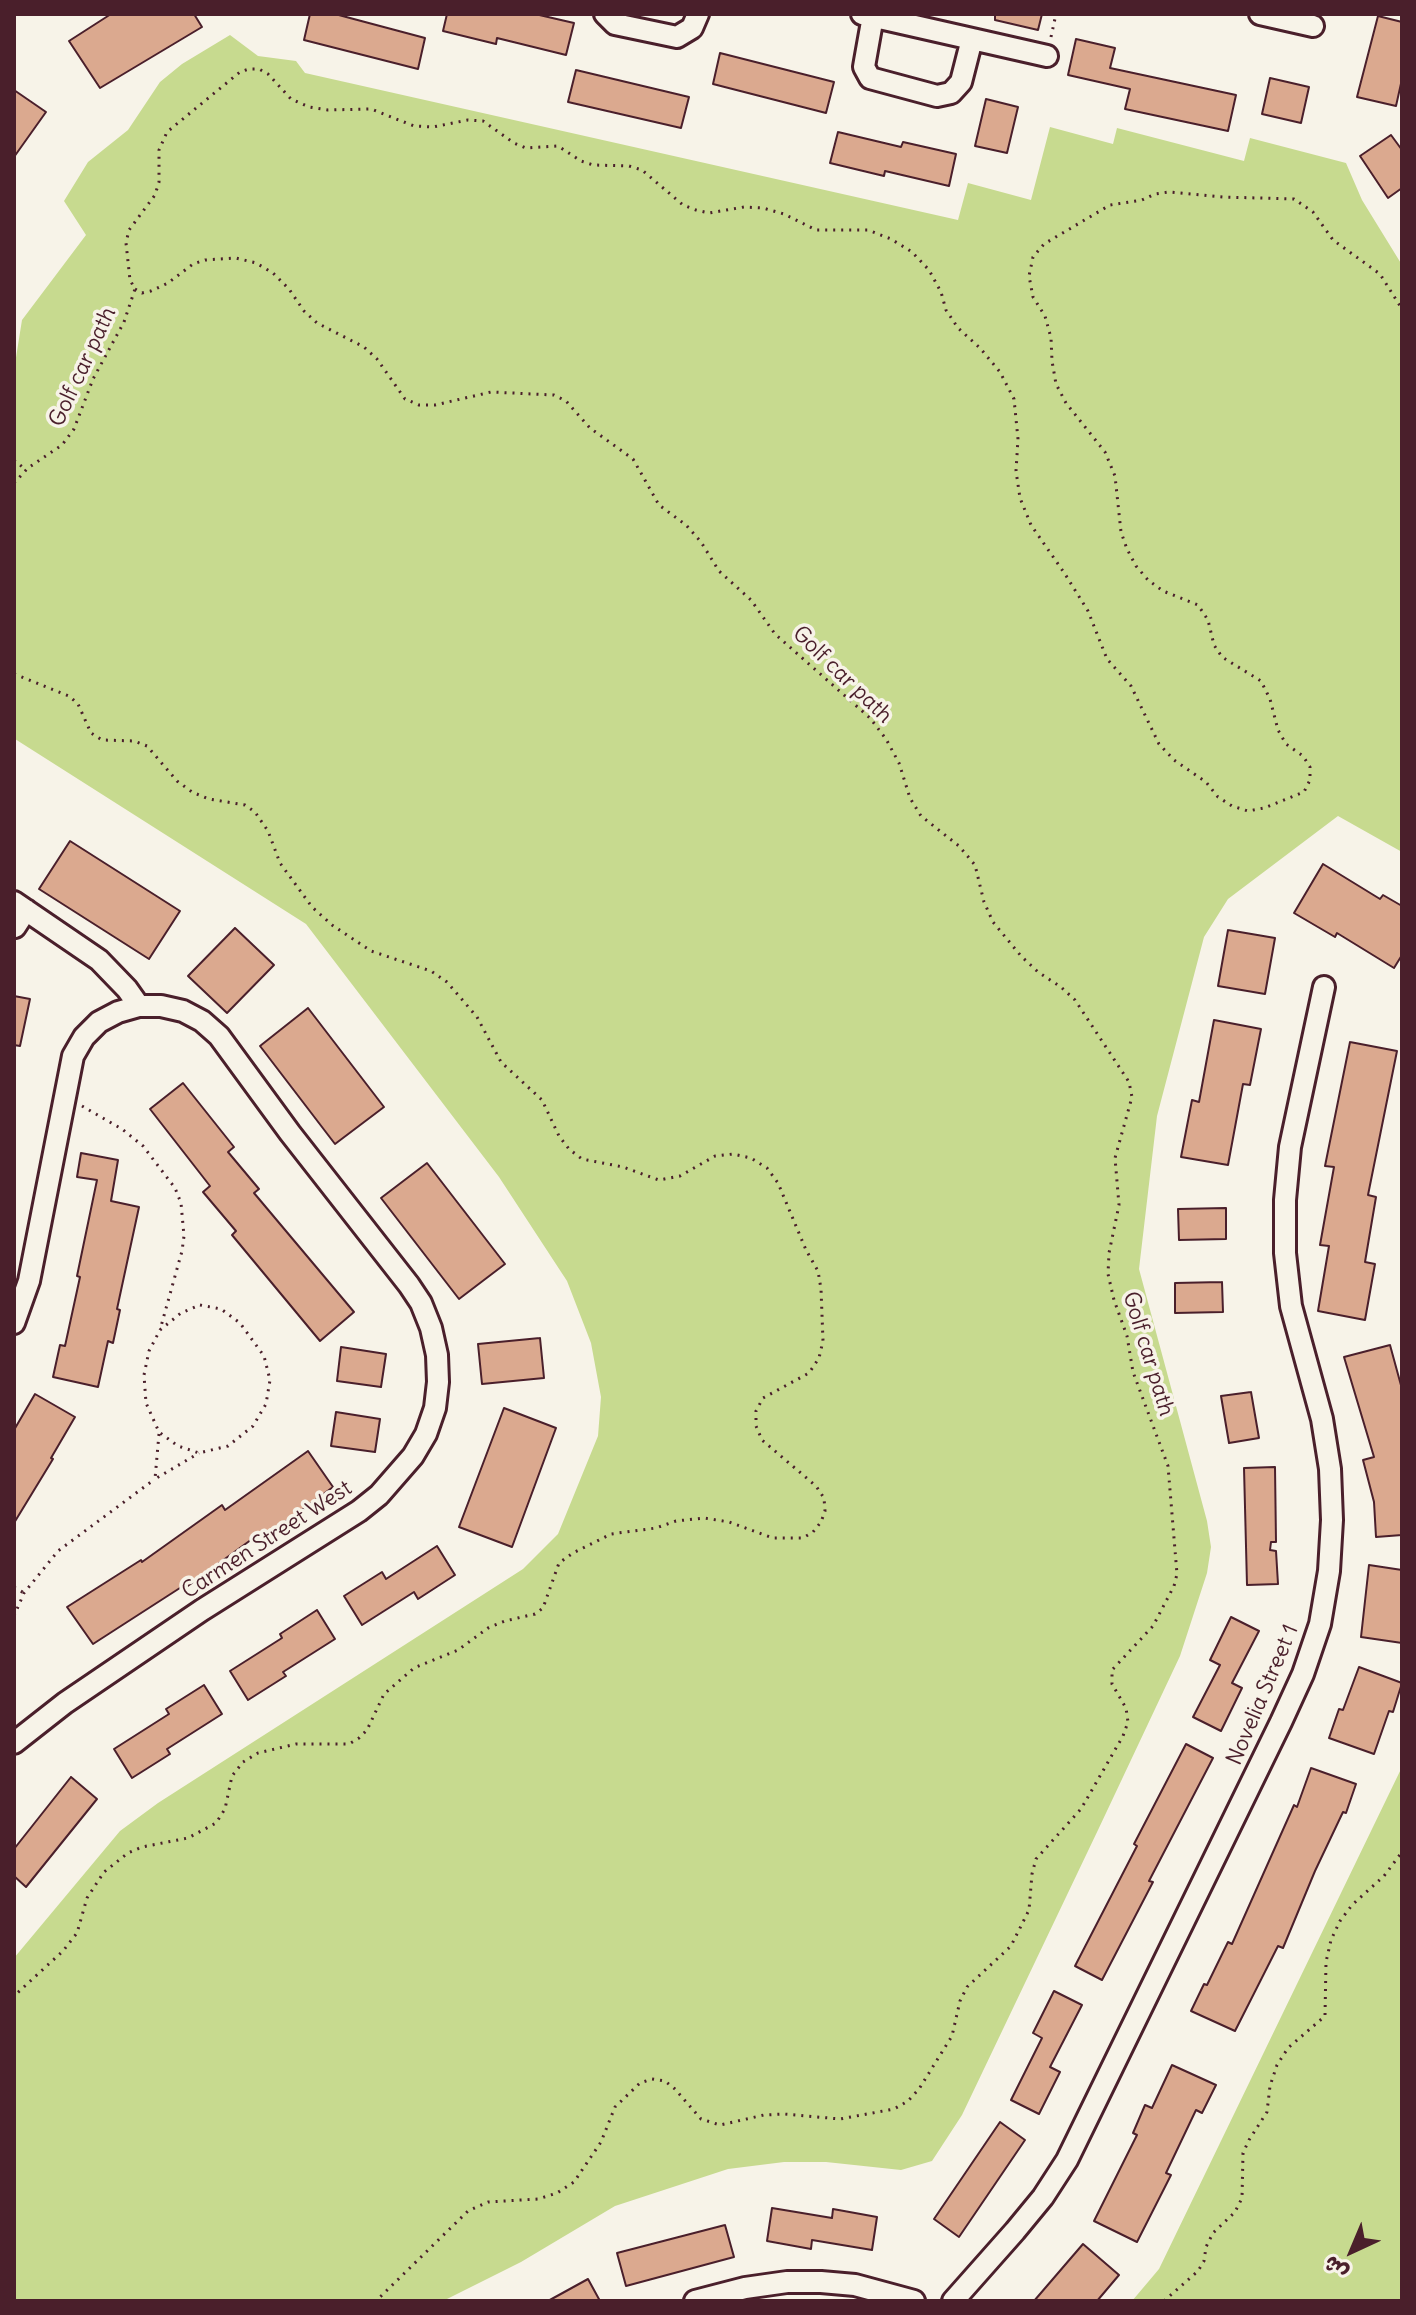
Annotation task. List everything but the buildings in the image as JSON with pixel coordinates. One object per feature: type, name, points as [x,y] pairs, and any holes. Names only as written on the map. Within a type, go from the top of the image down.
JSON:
[{"type":"street","points":[[605,14],[615,24],[677,37],[692,28],[698,14]]},
{"type":"street","points":[[1260,14],[1313,26]]},
{"type":"street","points":[[972,39],[961,82],[951,93],[937,96],[870,78],[864,67],[868,15],[1047,56]]},
{"type":"street","points":[[14,1323],[29,1281],[73,1056],[84,1037],[109,1017],[139,1006],[99,960],[18,913]]},
{"type":"street","name":"Novelia Street 1","points":[[953,2301],[1043,2197],[1067,2160],[1281,1722],[1303,1674],[1320,1624],[1329,1571],[1332,1520],[1330,1469],[1322,1419],[1291,1306],[1285,1253],[1285,1200],[1290,1147],[1324,987]]},
{"type":"street","name":"Carmen Street West","points":[[14,1743],[55,1709],[202,1610],[359,1511],[397,1477],[413,1456],[426,1434],[435,1408],[438,1382],[434,1341],[421,1303],[409,1285],[298,1144],[219,1036],[202,1021],[183,1011],[161,1006],[139,1006]]},
{"type":"street","points":[[695,2301],[745,2294],[787,2282],[855,2285],[914,2301]]},
{"type":"path","points":[[1047,56],[1056,14]]},
{"type":"path","name":"Golf car path","points":[[376,2301],[468,2211],[488,2202],[538,2199],[557,2193],[574,2182],[601,2142],[615,2107],[640,2083],[652,2079],[665,2081],[701,2119],[720,2125],[764,2115],[784,2114],[840,2119],[894,2109],[908,2101],[952,2036],[960,2001],[967,1987],[1011,1946],[1029,1910],[1036,1859],[1081,1809],[1123,1736],[1128,1722],[1126,1708],[1112,1684],[1112,1670],[1153,1626],[1177,1574],[1168,1466],[1133,1372],[1127,1336],[1108,1274],[1119,1205],[1115,1158],[1132,1097],[1129,1082],[1075,1000],[1030,964],[993,922],[984,902],[975,865],[959,846],[921,816],[910,798],[899,763],[886,739],[870,718],[775,634],[751,600],[719,571],[686,525],[659,505],[633,459],[590,428],[566,401],[554,395],[491,392],[435,405],[419,405],[405,399],[377,359],[364,347],[317,323],[273,273],[236,258],[205,260],[151,291],[142,293],[135,289],[130,280],[126,243],[129,230],[155,195],[159,182],[159,150],[167,132],[240,72],[259,69],[268,74],[291,99],[309,107],[371,109],[414,126],[483,121],[526,148],[558,146],[593,165],[629,166],[654,178],[683,205],[696,210],[709,213],[744,207],[763,208],[784,214],[816,230],[868,230],[912,252],[929,270],[941,292],[946,310],[958,328],[1000,372],[1014,399],[1020,498],[1031,525],[1088,611],[1107,659],[1131,686],[1159,744],[1174,760],[1206,782],[1218,797],[1248,811],[1304,792],[1310,780],[1310,767],[1303,756],[1286,744],[1278,730],[1270,699],[1261,681],[1222,657],[1214,645],[1208,620],[1198,605],[1163,591],[1148,580],[1131,558],[1121,532],[1115,476],[1105,452],[1066,403],[1056,384],[1051,338],[1045,316],[1033,297],[1029,276],[1033,257],[1044,244],[1110,205],[1142,200],[1155,194],[1169,192],[1294,199],[1313,212],[1333,240],[1380,274],[1402,309]]},
{"type":"path","name":"Golf car path","points":[[14,483],[26,470],[62,445],[74,429],[93,379],[124,322],[135,289]]},
{"type":"path","points":[[14,460],[26,470]]},
{"type":"path","points":[[14,674],[69,696],[78,704],[91,733],[102,740],[134,741],[147,746],[177,781],[192,792],[209,799],[245,805],[255,812],[268,831],[280,863],[312,907],[332,925],[371,951],[431,971],[447,982],[477,1017],[501,1062],[542,1100],[559,1136],[582,1159],[623,1167],[659,1180],[680,1176],[715,1156],[733,1154],[751,1158],[767,1168],[778,1183],[818,1271],[823,1341],[819,1358],[809,1373],[763,1398],[756,1411],[756,1426],[762,1440],[816,1486],[824,1498],[825,1511],[813,1532],[803,1538],[773,1538],[729,1522],[704,1518],[611,1534],[592,1542],[559,1563],[551,1580],[548,1599],[535,1614],[488,1628],[458,1650],[414,1668],[398,1680],[384,1694],[367,1730],[359,1738],[349,1744],[296,1744],[258,1753],[243,1762],[232,1776],[225,1809],[216,1823],[188,1838],[142,1847],[128,1853],[104,1872],[87,1898],[77,1933],[63,1951],[14,1996]]},
{"type":"path","points":[[64,1098],[99,1114],[143,1146],[175,1188],[183,1220],[182,1251],[144,1375],[146,1403],[159,1432],[155,1479]]},
{"type":"path","points":[[14,1616],[24,1593],[58,1551],[155,1479],[199,1453],[228,1446],[253,1426],[266,1404],[269,1393],[268,1367],[264,1356],[249,1333],[221,1309],[200,1305],[191,1308],[160,1330]]},
{"type":"path","points":[[159,1432],[178,1446],[199,1453]]},
{"type":"path","points":[[14,1587],[24,1593]]},
{"type":"path","points":[[1164,2301],[1198,2271],[1213,2233],[1235,2212],[1242,2198],[1243,2153],[1267,2112],[1270,2086],[1277,2065],[1288,2048],[1325,2016],[1326,1962],[1340,1921],[1352,1905],[1384,1876],[1402,1852]]},
{"type":"green space","points":[[230,35],[258,56],[296,61],[305,73],[958,220],[968,183],[1031,200],[1050,127],[1113,144],[1117,128],[1244,161],[1250,138],[1346,163],[1362,200],[1402,265],[1402,852],[1338,816],[1228,899],[1204,937],[1157,1116],[1139,1269],[1207,1521],[1211,1547],[1207,1573],[1180,1656],[962,2115],[932,2161],[901,2170],[826,2162],[784,2162],[728,2169],[615,2206],[521,2262],[443,2301],[14,2301],[14,1958],[120,1831],[158,1803],[523,1569],[558,1534],[598,1436],[601,1397],[591,1343],[567,1281],[499,1177],[306,924],[15,739],[14,744],[14,370],[22,320],[86,235],[64,201],[88,162],[128,130],[160,82],[182,64]]},
{"type":"green space","points":[[1402,1767],[1402,2301],[1132,2301],[1159,2269]]}]
